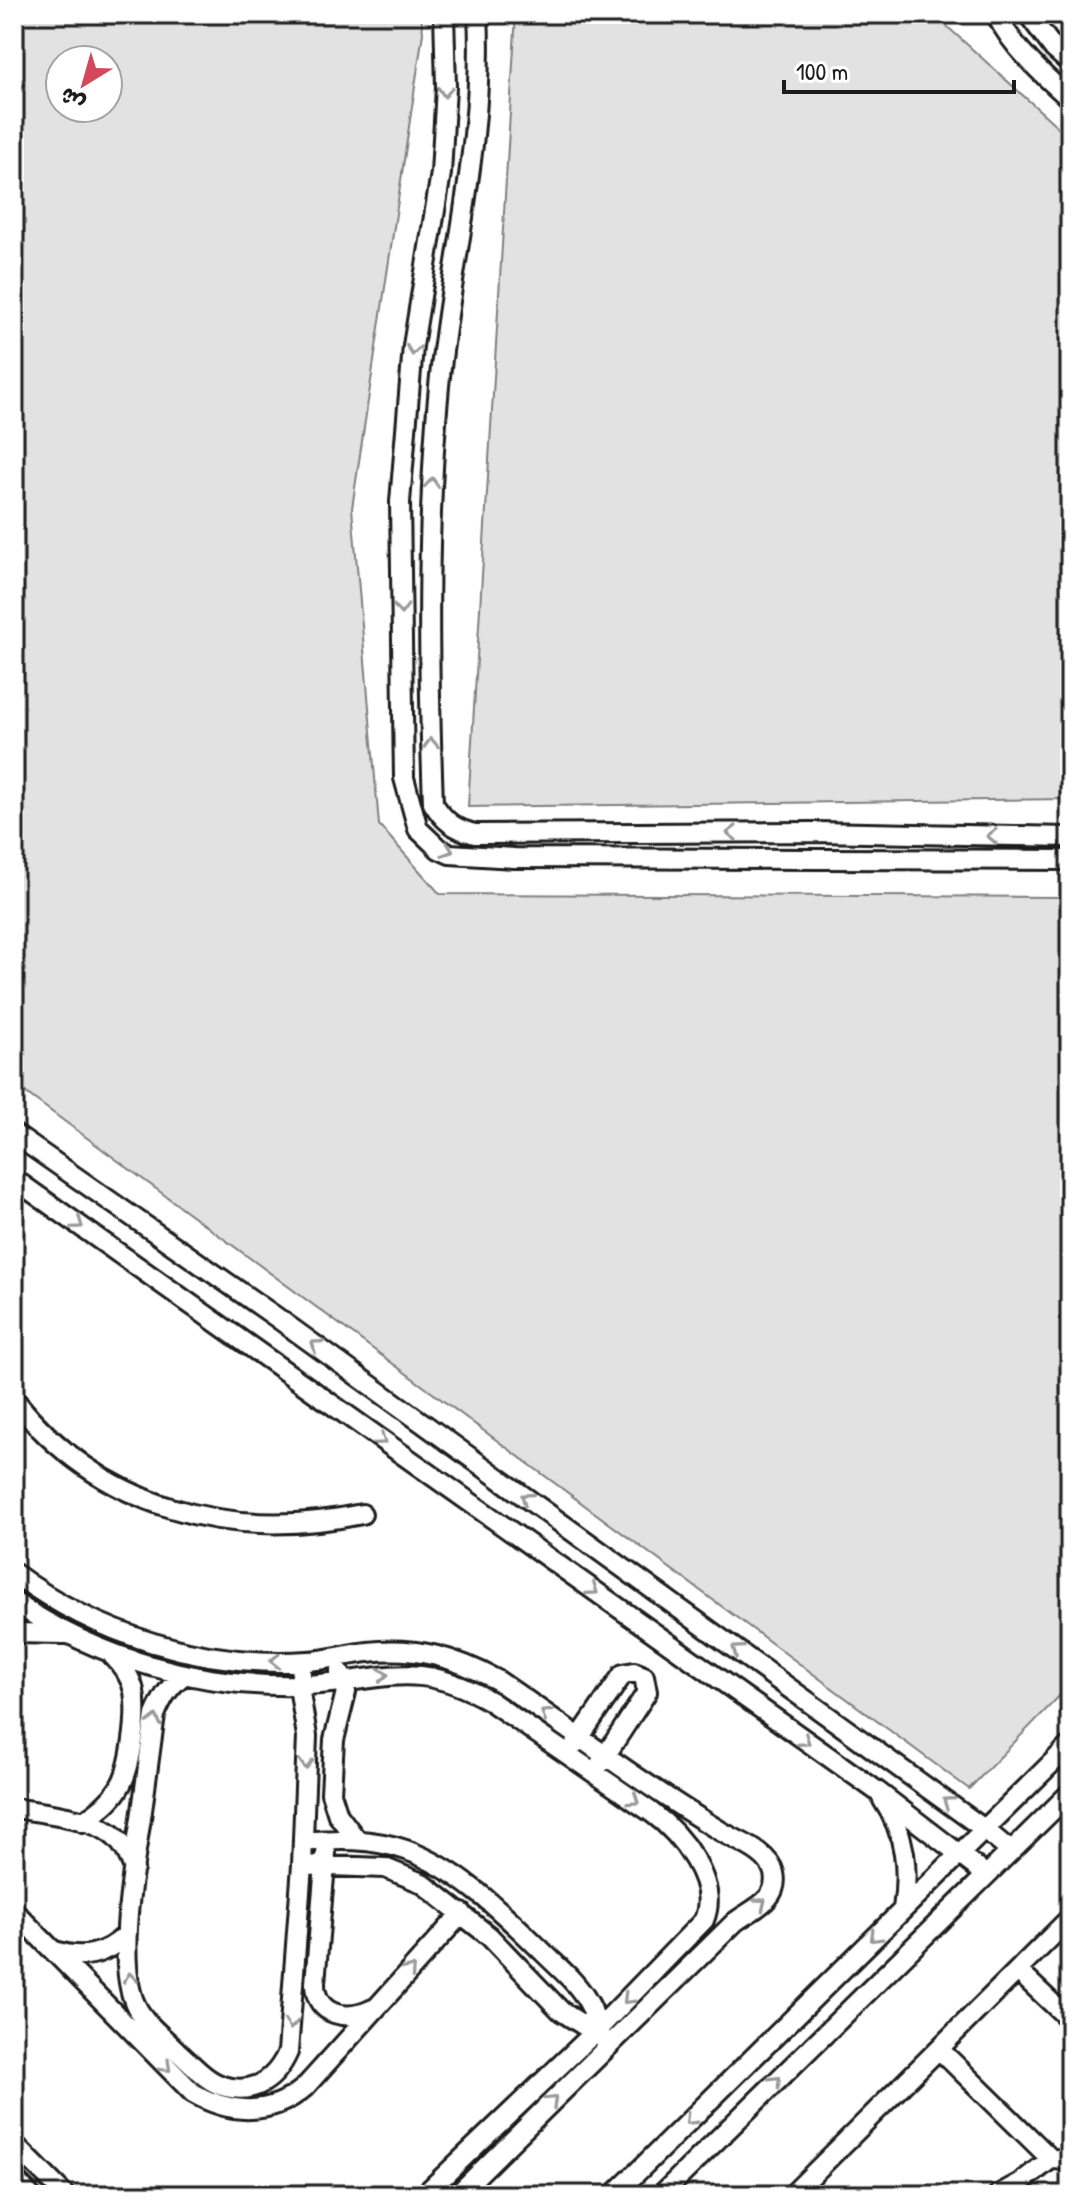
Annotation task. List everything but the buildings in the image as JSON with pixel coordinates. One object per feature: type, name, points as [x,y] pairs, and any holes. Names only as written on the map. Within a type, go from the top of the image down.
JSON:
[{"type":"street","points":[[444,14],[446,87],[441,173],[413,346],[400,502],[404,778],[418,829],[427,840],[450,854],[514,858],[1070,860]]},
{"type":"street","points":[[478,14],[476,110],[439,387],[431,488],[430,705],[433,803],[441,816],[460,830],[475,834],[817,832],[1070,837]]},
{"type":"street","points":[[996,14],[1001,25],[1040,72],[1070,99]]},
{"type":"street","points":[[1028,14],[1054,49],[1070,63]]},
{"type":"street","points":[[14,1134],[289,1326],[1009,1850]]},
{"type":"street","points":[[14,1179],[877,1791],[985,1874]]},
{"type":"street","points":[[14,1399],[47,1435],[73,1457],[130,1492],[162,1505],[194,1515],[261,1525],[329,1521],[362,1514]]},
{"type":"street","points":[[14,1573],[90,1619],[160,1645],[233,1659],[308,1661],[402,1650],[436,1654],[467,1664],[497,1680],[703,1821],[768,1860],[775,1877],[766,1901],[735,1922],[457,2195]]},
{"type":"street","points":[[14,1602],[112,1655],[184,1675],[243,1683],[299,1685],[403,1674],[434,1677],[463,1685],[651,1812],[678,1835],[695,1861],[708,1901],[704,1920],[689,1939],[596,2031],[424,2195]]},
{"type":"street","points":[[14,1633],[71,1635]]},
{"type":"street","points":[[83,1822],[118,1791],[128,1762],[134,1720],[133,1689],[128,1675],[112,1655]]},
{"type":"street","points":[[329,1658],[338,1668],[346,1692],[334,1740],[331,1793],[338,1815],[356,1839]]},
{"type":"street","points":[[14,1911],[52,1950],[205,2077],[220,2086],[237,2089],[254,2087],[269,2080],[281,2068],[288,2052],[295,1981],[307,1736],[299,1685],[308,1661]]},
{"type":"street","points":[[568,1756],[623,1674],[634,1672],[644,1676],[647,1692],[593,1773]]},
{"type":"street","points":[[184,1675],[161,1698],[155,1715],[126,1935],[135,2022],[193,2093],[210,2103],[230,2109],[250,2110],[270,2107],[298,2093],[462,1913]]},
{"type":"street","points":[[614,2195],[1070,1745]]},
{"type":"street","points":[[877,1791],[901,1835],[906,1872],[903,1909]]},
{"type":"street","points":[[661,2195],[1070,1793]]},
{"type":"street","points":[[14,1808],[101,1827],[116,1837],[128,1852],[134,1869]]},
{"type":"street","points":[[326,1840],[315,1983],[317,2000],[330,2011],[353,2017],[376,2008]]},
{"type":"street","points":[[303,1842],[374,1841],[409,1851],[450,1874],[488,1901],[576,1984],[592,2010],[596,2031]]},
{"type":"street","points":[[302,1865],[371,1866],[398,1871],[422,1883],[489,1936],[561,2011],[580,2025],[596,2031],[610,2045]]},
{"type":"street","points":[[708,1901],[735,1922]]},
{"type":"street","points":[[792,2195],[1070,1918]]},
{"type":"street","points":[[52,1950],[84,1957],[114,1946],[126,1935]]},
{"type":"street","points":[[1018,1971],[1070,2020]]},
{"type":"street","points":[[295,1981],[315,1983]]},
{"type":"street","points":[[940,2050],[1051,2159]]},
{"type":"street","points":[[503,2119],[518,2134]]},
{"type":"street","points":[[14,2144],[65,2195]]},
{"type":"street","points":[[998,2195],[1020,2183],[1051,2159],[1070,2160]]},
{"type":"street","points":[[14,2179],[30,2195]]},
{"type":"shaded area","points":[[14,14],[421,14],[423,33],[352,508],[379,825],[440,894],[1070,897],[1070,1685],[969,1789],[14,1084]]},
{"type":"shaded area","points":[[516,14],[938,14],[940,20],[1070,138],[1070,799],[468,807]]}]
